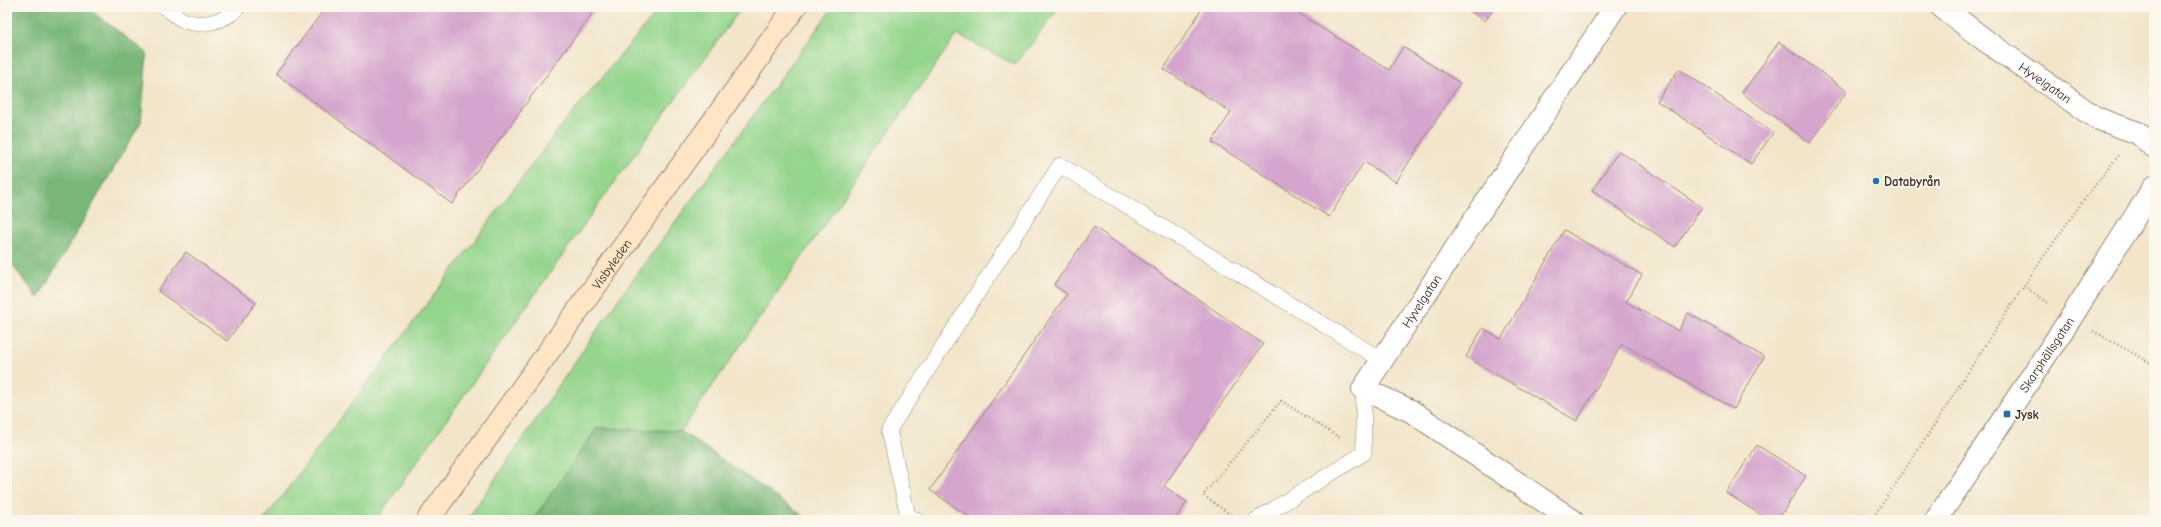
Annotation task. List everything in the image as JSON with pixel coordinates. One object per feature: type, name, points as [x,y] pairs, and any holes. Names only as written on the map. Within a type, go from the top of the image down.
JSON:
[{"type":"main road","name":"Visbyleden","points":[[428,520],[795,7]]},
{"type":"street","name":"Hyvelgatan","points":[[1363,389],[1615,7]]},
{"type":"street","name":"Hyvelgatan","points":[[1942,7],[2096,118],[2138,132],[2154,147]]},
{"type":"street","name":"Skarphällsgatan","points":[[1936,520],[2070,319],[2154,187]]},
{"type":"street","points":[[1363,389],[1410,411],[1572,520]]},
{"type":"lane","points":[[164,7],[184,21],[211,23],[234,14],[238,7]]},
{"type":"lane","points":[[916,520],[908,516],[889,430],[1060,165],[1382,360]]},
{"type":"lane","points":[[1256,520],[1364,452],[1363,389]]},
{"type":"path","points":[[1871,520],[2049,248],[2082,202],[2138,132]]},
{"type":"path","points":[[1238,520],[1203,495],[1281,401],[1364,452]]},
{"type":"green space","points":[[7,7],[86,7],[147,53],[141,122],[38,298],[7,258]]},
{"type":"green space","points":[[661,7],[742,7],[595,209],[376,520],[264,520],[559,129]]},
{"type":"green space","points":[[833,7],[1060,7],[1015,65],[957,34],[681,431],[597,428],[533,520],[467,520],[612,308]]},
{"type":"green space","points":[[597,428],[681,431],[809,520],[533,520]]},
{"type":"building","points":[[326,7],[597,7],[452,204],[276,74]]},
{"type":"building","points":[[1203,7],[1299,7],[1296,12],[1389,70],[1403,47],[1460,83],[1396,182],[1364,162],[1329,217],[1212,142],[1231,112],[1164,69]]},
{"type":"building","points":[[1465,7],[1495,7],[1485,21]]},
{"type":"building","points":[[1779,42],[1847,91],[1810,143],[1742,93]]},
{"type":"building","points":[[1679,69],[1773,133],[1751,164],[1657,101]]},
{"type":"building","points":[[1619,151],[1702,207],[1675,247],[1592,190]]},
{"type":"building","points":[[1094,227],[1263,344],[1164,486],[1187,502],[1175,520],[974,520],[930,490],[1067,294],[1054,285]]},
{"type":"building","points":[[1564,230],[1642,275],[1626,302],[1678,331],[1688,313],[1764,357],[1734,409],[1622,344],[1577,421],[1466,357],[1483,328],[1501,339]]},
{"type":"building","points":[[186,252],[256,303],[227,341],[158,291]]},
{"type":"building","points":[[1757,445],[1806,476],[1778,520],[1769,520],[1726,493]]},
{"type":"place","name":"Databyrån","points":[[1876,181]]},
{"type":"place","name":"Jysk","points":[[2007,414]]}]
